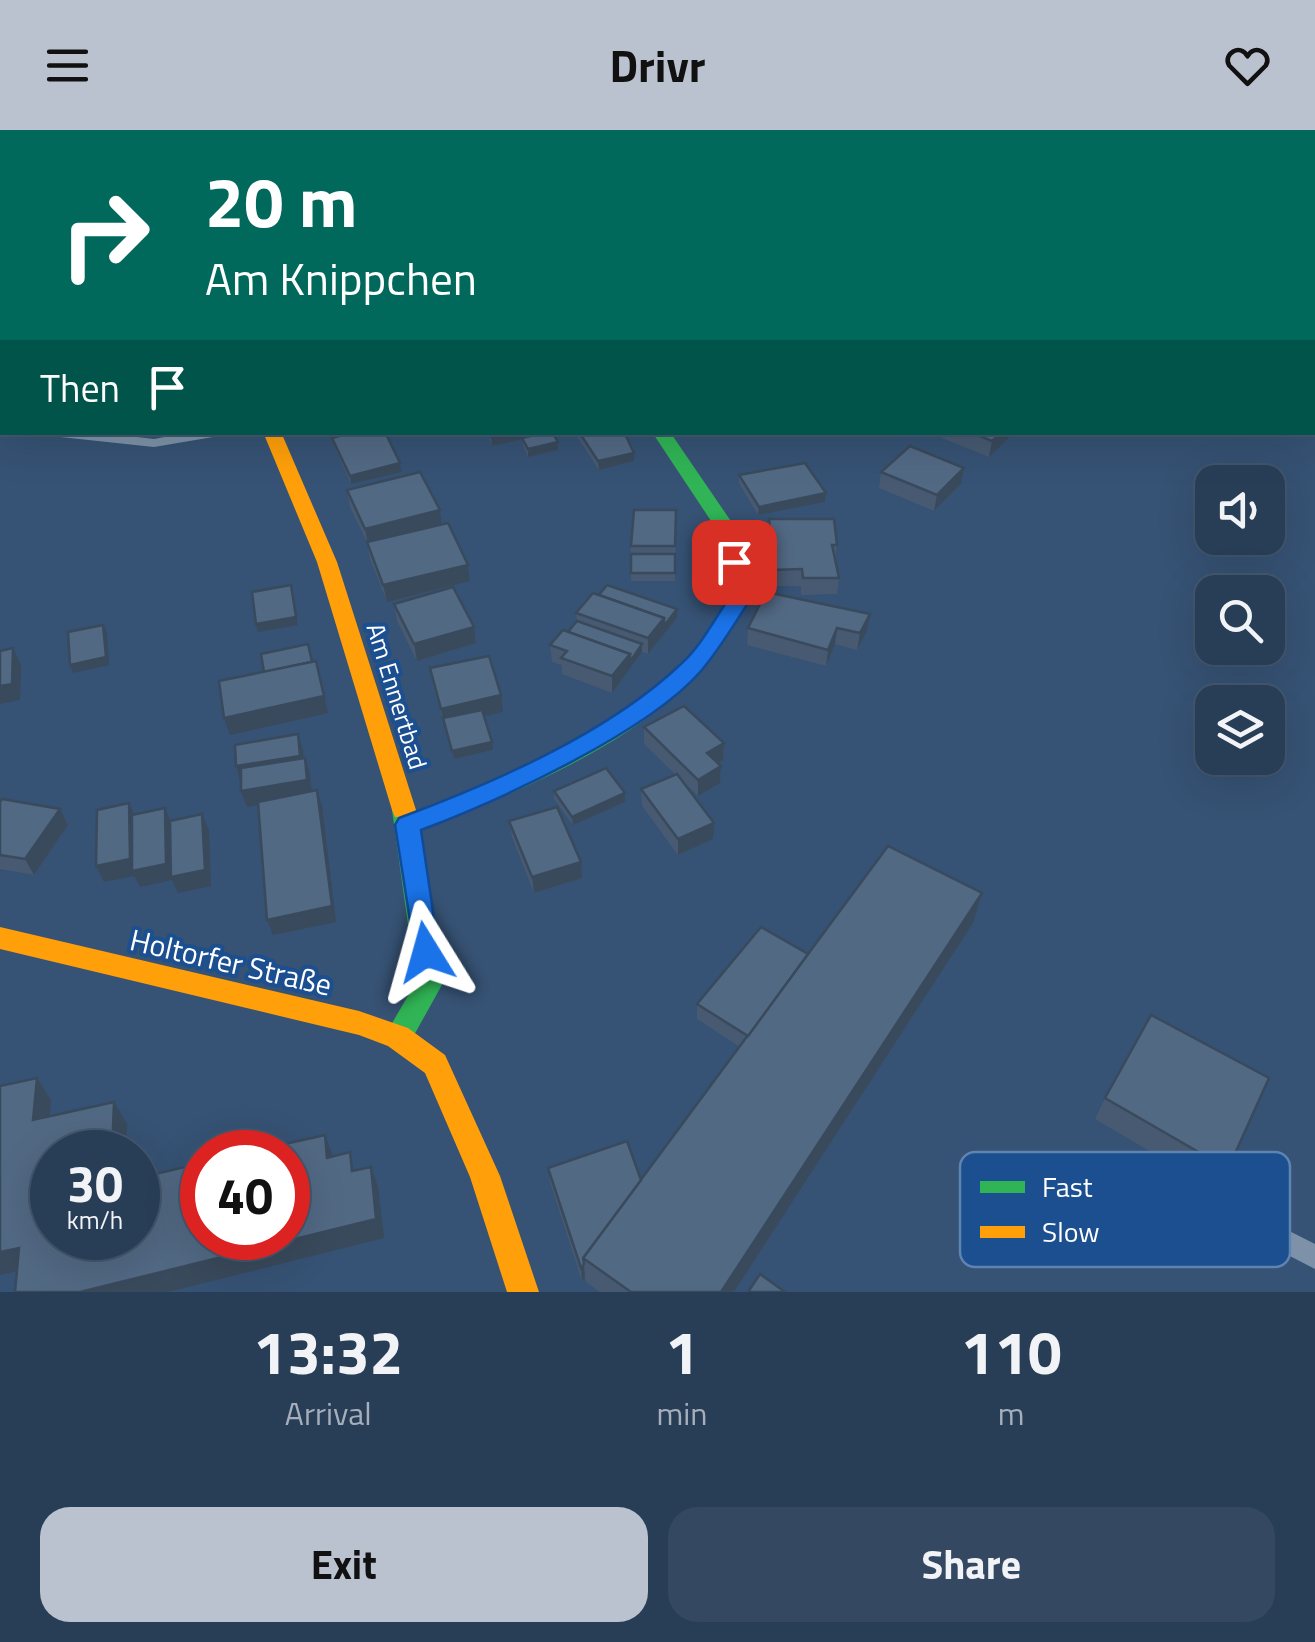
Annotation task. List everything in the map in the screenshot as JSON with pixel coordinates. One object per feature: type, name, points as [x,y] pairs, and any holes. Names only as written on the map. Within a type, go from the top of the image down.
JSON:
[{"type":"main road","name":"Am Ennertbad","points":[[273,435],[327,562],[408,825],[430,983],[398,1037]]},
{"type":"main road","points":[[408,825],[485,796],[628,717],[692,667],[742,595],[727,530],[663,435]]},
{"type":"main road","name":"Holtorfer Straße","points":[[0,938],[360,1023],[398,1037],[435,1064],[452,1098],[485,1176],[523,1292]]},
{"type":"lane","points":[[79,435],[154,443],[201,435]]},
{"type":"lane","points":[[1290,1244],[1315,1257]]},
{"type":"building","points":[[386,435],[400,463],[350,476],[332,438]]},
{"type":"building","points":[[554,435],[558,442],[528,449],[522,438]]},
{"type":"building","points":[[581,435],[625,435],[634,453],[598,461]]},
{"type":"building","points":[[977,435],[999,435],[992,441]]},
{"type":"building","points":[[910,446],[964,468],[937,495],[881,472]]},
{"type":"building","points":[[805,463],[826,493],[759,507],[739,475]]},
{"type":"building","points":[[420,472],[440,510],[365,529],[347,490]]},
{"type":"building","points":[[634,510],[676,510],[675,546],[631,546]]},
{"type":"building","points":[[769,519],[834,519],[837,545],[832,545],[839,578],[803,578],[802,569],[771,570],[767,546],[772,546]]},
{"type":"building","points":[[448,523],[468,565],[383,585],[367,542]]},
{"type":"building","points":[[631,554],[675,554],[675,573],[631,573]]},
{"type":"building","points":[[291,585],[296,617],[256,624],[252,592]]},
{"type":"building","points":[[607,585],[677,609],[664,626],[664,618],[599,595]]},
{"type":"building","points":[[453,587],[474,627],[414,644],[394,604]]},
{"type":"building","points":[[766,592],[870,614],[860,633],[837,628],[828,650],[748,628]]},
{"type":"building","points":[[593,593],[664,618],[648,638],[576,613]]},
{"type":"building","points":[[577,621],[642,644],[630,662],[630,654],[568,632]]},
{"type":"building","points":[[103,625],[106,657],[70,665],[68,632]]},
{"type":"building","points":[[563,630],[630,654],[612,676],[561,658],[567,651],[550,645]]},
{"type":"building","points":[[308,644],[312,662],[264,672],[261,654]]},
{"type":"building","points":[[13,648],[12,684],[0,686],[0,651]]},
{"type":"building","points":[[489,656],[501,695],[441,709],[430,668]]},
{"type":"building","points":[[316,661],[324,696],[224,718],[219,681]]},
{"type":"building","points":[[684,706],[724,743],[707,753],[721,766],[698,780],[644,727]]},
{"type":"building","points":[[482,710],[492,742],[452,751],[443,718]]},
{"type":"building","points":[[298,734],[300,756],[236,766],[235,745]]},
{"type":"building","points":[[305,758],[307,780],[241,791],[241,768]]},
{"type":"building","points":[[606,768],[625,793],[572,817],[554,791]]},
{"type":"building","points":[[677,774],[714,823],[678,839],[641,789]]},
{"type":"building","points":[[317,790],[332,906],[267,920],[258,802]]},
{"type":"building","points":[[2,799],[60,809],[25,859],[0,855]]},
{"type":"building","points":[[129,803],[130,859],[96,866],[97,810]]},
{"type":"building","points":[[557,807],[581,862],[532,877],[509,821]]},
{"type":"building","points":[[165,808],[166,864],[132,871],[132,815]]},
{"type":"building","points":[[202,814],[205,870],[171,877],[170,821]]},
{"type":"building","points":[[888,846],[982,893],[721,1292],[631,1292],[583,1258]]},
{"type":"building","points":[[761,927],[808,954],[748,1036],[697,1004]]},
{"type":"building","points":[[1151,1015],[1269,1078],[1236,1152],[1199,1152],[1105,1098]]},
{"type":"building","points":[[37,1078],[33,1120],[114,1102],[113,1130],[30,1130],[30,1260],[160,1260],[160,1173],[180,1168],[180,1260],[210,1260],[80,1292],[15,1292],[19,1248],[0,1252],[0,1086]]},
{"type":"building","points":[[325,1135],[327,1158],[350,1152],[352,1171],[371,1167],[376,1219],[310,1235],[310,1138]]},
{"type":"building","points":[[627,1141],[641,1180],[583,1258],[581,1268],[548,1168]]},
{"type":"building","points":[[760,1274],[785,1292],[748,1292]]},
{"type":"traffic: fast","points":[[408,825],[522,778],[598,739],[666,692],[694,665],[719,631],[742,595],[727,530],[663,435]]},
{"type":"traffic: fast","points":[[398,1037],[430,983],[404,810]]},
{"type":"traffic: slow","points":[[273,435],[327,562],[404,810]]},
{"type":"traffic: slow","points":[[0,938],[359,1023],[398,1037],[435,1064],[485,1176],[523,1292]]},
{"type":"route","points":[[426,952],[408,825],[485,796],[628,717],[692,667],[742,595],[734,562]]}]
